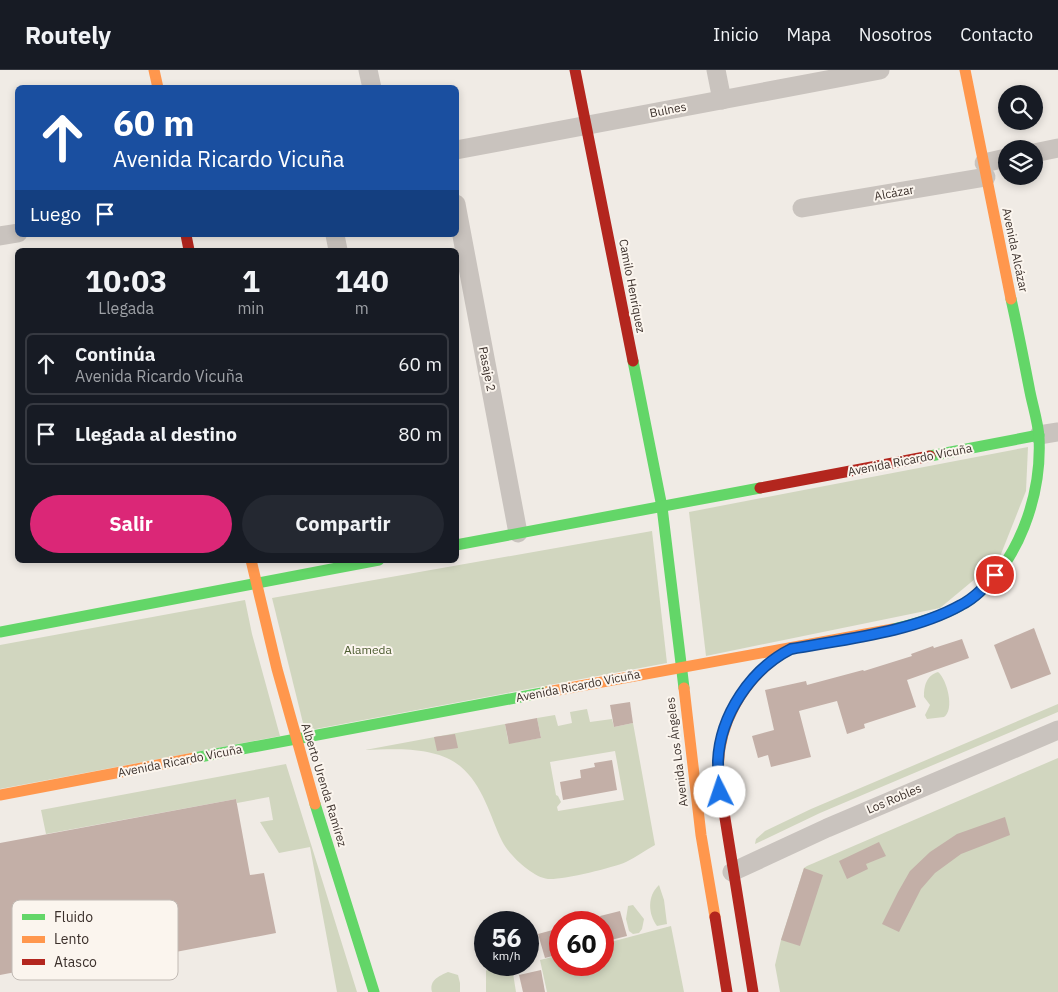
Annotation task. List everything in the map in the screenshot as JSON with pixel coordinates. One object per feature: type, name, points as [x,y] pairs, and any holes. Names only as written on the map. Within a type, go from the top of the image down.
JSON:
[{"type":"main road","points":[[154,70],[157,85]]},
{"type":"main road","name":"Camilo Henríquez","points":[[575,70],[662,507]]},
{"type":"main road","name":"Avenida Alcázar","points":[[964,70],[1039,435]]},
{"type":"main road","name":"Avenida Ricardo Vicuña","points":[[0,795],[918,624],[962,605],[982,591],[1007,559],[1025,528],[1032,506],[1037,484],[1040,452],[1039,435],[459,544]]},
{"type":"main road","name":"Avenida Los Ángeles","points":[[662,507],[701,835],[727,992]]},
{"type":"main road","name":"Alberto Urenda Ramírez","points":[[252,563],[266,631],[295,739],[374,992]]},
{"type":"main road","points":[[0,632],[363,563]]},
{"type":"main road","points":[[753,992],[732,872],[718,760],[724,731],[733,706],[747,686],[772,660],[791,649]]},
{"type":"street","points":[[368,70],[371,85]]},
{"type":"street","points":[[716,70],[722,100]]},
{"type":"street","name":"Bulnes","points":[[459,149],[722,100],[834,74],[880,70]]},
{"type":"street","points":[[1043,151],[1058,148]]},
{"type":"street","name":"Alcázar","points":[[802,208],[985,170],[998,163]]},
{"type":"street","name":"Pasaje 2","points":[[459,220],[518,534]]},
{"type":"street","points":[[0,236],[15,234]]},
{"type":"street","name":"Avenida Ricardo Vicuña","points":[[1039,435],[1058,432]]},
{"type":"street","name":"Los Robles","points":[[732,872],[836,824],[1058,730]]},
{"type":"green space","points":[[1028,447],[1026,491],[999,559],[940,608],[706,656],[689,512]]},
{"type":"green space","name":"Alameda","points":[[652,531],[667,663],[305,731],[272,598]]},
{"type":"green space","points":[[245,600],[252,634],[280,736],[0,789],[0,645]]},
{"type":"green space","points":[[938,672],[947,687],[949,708],[944,717],[927,719],[925,715],[930,705],[924,697],[925,685],[931,676]]},
{"type":"green space","points":[[1058,704],[1058,712],[820,813],[755,844],[756,839],[765,831],[811,809]]},
{"type":"green space","points":[[587,709],[590,722],[612,719],[614,727],[633,723],[655,845],[626,862],[576,876],[548,879],[528,870],[505,847],[475,782],[460,766],[450,760],[439,755],[414,750],[365,750],[505,724],[508,740],[511,743],[541,738],[537,718],[555,715],[558,726],[572,723],[570,712]],"holes":[[[615,751],[624,800],[558,811],[557,807],[561,802],[556,795],[550,762]]]},
{"type":"green space","points":[[1058,758],[1058,992],[780,992],[775,965],[804,868]]},
{"type":"green space","points":[[286,764],[357,992],[337,992],[310,847],[279,853],[260,822],[273,820],[269,797],[237,803],[236,799],[46,834],[41,810]]},
{"type":"green space","points":[[659,885],[664,900],[667,924],[657,926],[652,916],[650,905],[652,894]]},
{"type":"green space","points":[[633,905],[644,919],[642,929],[639,933],[633,934],[629,931],[626,919],[628,906]]},
{"type":"green space","points":[[671,926],[684,992],[547,992],[540,960],[549,958],[549,976],[614,976],[614,941]]},
{"type":"green space","points":[[448,972],[458,975],[460,992],[432,992],[433,981]]},
{"type":"green space","points":[[486,976],[513,976],[516,992],[486,992]]},
{"type":"building","points":[[1034,628],[1051,674],[1011,689],[994,645]]},
{"type":"building","points":[[962,639],[969,658],[907,680],[916,707],[864,724],[865,728],[847,734],[837,701],[799,711],[811,757],[771,767],[768,755],[758,758],[752,736],[774,730],[765,690],[806,681],[807,685],[864,671],[912,656],[911,654],[933,646],[934,648]]},
{"type":"building","points":[[630,702],[633,723],[614,727],[610,705]]},
{"type":"building","points":[[537,718],[541,738],[509,744],[505,724]]},
{"type":"building","points":[[455,734],[458,748],[437,751],[434,737]]},
{"type":"building","points":[[612,760],[617,790],[563,800],[560,782],[581,778],[580,770],[595,767],[594,763]]},
{"type":"building","points":[[236,799],[250,875],[264,873],[276,933],[178,952],[178,900],[12,900],[12,973],[0,975],[0,843]]},
{"type":"building","points":[[1005,817],[1010,835],[961,854],[935,873],[921,889],[899,932],[882,924],[910,871],[930,852],[957,834]]},
{"type":"building","points":[[879,842],[886,856],[866,864],[868,869],[847,879],[839,861]]},
{"type":"building","points":[[804,868],[823,875],[800,946],[781,940]]},
{"type":"building","points":[[620,911],[627,936],[614,939],[614,912]]},
{"type":"building","points":[[549,931],[549,957],[545,958],[539,934]]},
{"type":"building","points":[[539,970],[541,970],[545,992],[523,992],[519,976],[539,976]]},
{"type":"traffic: fast","points":[[893,629],[934,618],[953,610],[971,599],[988,584],[1002,567],[1024,527],[1036,482],[1039,437],[1011,299]]},
{"type":"traffic: fast","points":[[633,361],[662,507],[684,688]]},
{"type":"traffic: fast","points":[[930,456],[1039,435]]},
{"type":"traffic: fast","points":[[459,544],[760,488]]},
{"type":"traffic: fast","points":[[0,632],[363,563]]},
{"type":"traffic: fast","points":[[194,758],[547,692]]},
{"type":"traffic: fast","points":[[315,804],[374,992]]},
{"type":"traffic: slow","points":[[154,70],[157,85]]},
{"type":"traffic: slow","points":[[965,70],[1011,299]]},
{"type":"traffic: slow","points":[[252,563],[277,669],[315,804]]},
{"type":"traffic: slow","points":[[547,692],[893,629]]},
{"type":"traffic: slow","points":[[719,781],[721,742],[726,724],[734,707],[744,690],[756,676],[770,662],[786,651]]},
{"type":"traffic: slow","points":[[684,688],[701,835],[715,917]]},
{"type":"traffic: slow","points":[[0,795],[194,758]]},
{"type":"traffic: jam","points":[[575,70],[633,361]]},
{"type":"traffic: jam","points":[[186,237],[189,248]]},
{"type":"traffic: jam","points":[[760,488],[930,456]]},
{"type":"traffic: jam","points":[[719,781],[753,992]]},
{"type":"traffic: jam","points":[[715,917],[727,992]]},
{"type":"route","points":[[720,792],[718,760],[720,746],[733,706],[747,686],[778,655],[791,649],[918,624],[962,605],[982,591],[995,575]]}]
